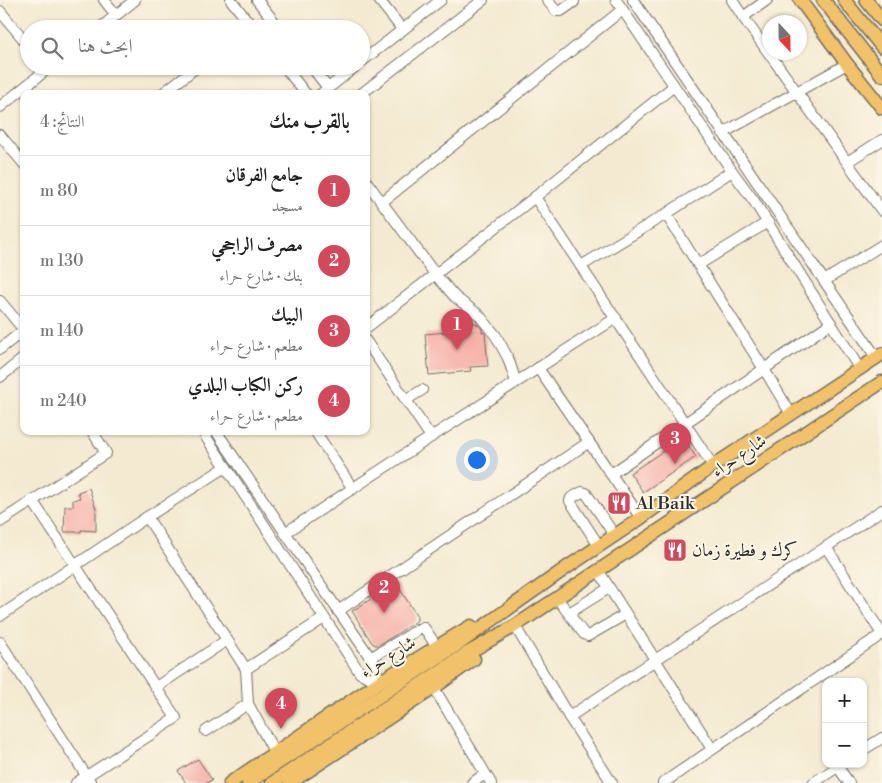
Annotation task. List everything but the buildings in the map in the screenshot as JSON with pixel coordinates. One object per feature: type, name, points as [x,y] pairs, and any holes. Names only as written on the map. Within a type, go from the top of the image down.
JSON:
[{"type":"main road","points":[[800,0],[882,108]]},
{"type":"main road","points":[[823,0],[882,77],[868,91]]},
{"type":"main road","points":[[844,0],[882,47]]},
{"type":"main road","points":[[866,0],[882,20]]},
{"type":"main road","name":"شارع حراء","points":[[230,783],[380,682],[615,536],[713,466],[879,356]]},
{"type":"main road","name":"شارع حراء","points":[[290,783],[434,688],[477,657],[515,626],[882,382]]},
{"type":"main road","name":"شارع حراء","points":[[272,783],[462,650],[569,566]]},
{"type":"main road","name":"شارع حراء","points":[[248,783],[462,650],[515,626]]},
{"type":"street","points":[[104,0],[116,15]]},
{"type":"street","points":[[110,20],[135,0]]},
{"type":"street","points":[[231,0],[245,20]]},
{"type":"street","points":[[257,0],[273,20]]},
{"type":"street","points":[[379,0],[402,29]]},
{"type":"street","points":[[370,55],[441,0]]},
{"type":"street","points":[[366,90],[483,0]]},
{"type":"street","points":[[547,0],[556,12],[561,11],[574,2],[574,0]]},
{"type":"street","points":[[616,0],[768,222],[859,368]]},
{"type":"street","points":[[633,0],[824,281],[879,356]]},
{"type":"street","points":[[732,0],[882,211]]},
{"type":"street","points":[[743,18],[767,0]]},
{"type":"street","points":[[382,202],[622,10]]},
{"type":"street","points":[[0,11],[20,35]]},
{"type":"street","points":[[723,133],[847,64]]},
{"type":"street","points":[[20,90],[38,75]]},
{"type":"street","points":[[167,90],[186,75]]},
{"type":"street","points":[[291,75],[303,90]]},
{"type":"street","points":[[316,75],[324,90]]},
{"type":"street","points":[[326,90],[345,75]]},
{"type":"street","points":[[370,325],[674,86]]},
{"type":"street","points":[[0,107],[20,90]]},
{"type":"street","points":[[0,135],[20,159]]},
{"type":"street","points":[[847,162],[882,140]]},
{"type":"street","points":[[581,266],[732,172]]},
{"type":"street","points":[[370,186],[435,274],[455,297],[479,316],[496,336],[508,358],[516,382]]},
{"type":"street","points":[[754,201],[764,192]]},
{"type":"street","points":[[535,197],[713,466]]},
{"type":"street","points":[[666,214],[791,414]]},
{"type":"street","points":[[698,265],[768,222]]},
{"type":"street","points":[[824,281],[882,245]]},
{"type":"street","points":[[0,301],[20,325]]},
{"type":"street","points":[[285,533],[616,318]]},
{"type":"street","points":[[610,474],[831,322]]},
{"type":"street","points":[[0,349],[20,333]]},
{"type":"street","points":[[370,348],[431,437]]},
{"type":"street","points":[[0,377],[20,361]]},
{"type":"street","points":[[538,368],[641,518]]},
{"type":"street","points":[[406,400],[422,390]]},
{"type":"street","points":[[0,522],[106,453],[95,435]]},
{"type":"street","points":[[205,435],[260,517],[360,673],[380,682]]},
{"type":"street","points":[[219,435],[374,663],[380,682]]},
{"type":"street","points":[[318,435],[353,489]]},
{"type":"street","points":[[338,611],[589,442]]},
{"type":"street","points":[[0,616],[226,467]]},
{"type":"street","points":[[599,546],[570,501],[571,498],[582,492],[586,493],[615,536]]},
{"type":"street","points":[[32,500],[176,718],[89,780],[76,783]]},
{"type":"street","points":[[569,717],[882,510]]},
{"type":"street","points":[[260,517],[270,511]]},
{"type":"street","points":[[148,517],[246,669],[248,704],[275,753]]},
{"type":"street","points":[[586,526],[602,517]]},
{"type":"street","points":[[663,783],[882,634],[826,547]]},
{"type":"street","points":[[598,570],[712,750]]},
{"type":"street","points":[[569,613],[609,588]]},
{"type":"street","points":[[557,598],[584,634],[588,636],[626,614]]},
{"type":"street","points":[[246,669],[324,618]]},
{"type":"street","points":[[515,626],[569,717],[612,783]]},
{"type":"street","points":[[370,658],[423,627],[437,647]]},
{"type":"street","points":[[156,687],[227,640]]},
{"type":"street","points":[[0,642],[89,780]]},
{"type":"street","points":[[434,688],[488,779],[472,783]]},
{"type":"street","points":[[206,731],[248,704]]},
{"type":"street","points":[[867,747],[882,738]]},
{"type":"street","points":[[813,783],[836,768]]},
{"type":"street","points":[[842,768],[849,783]]},
{"type":"place","name":"جامع الفرقان","points":[[457,350]]},
{"type":"place","name":"البيك","points":[[675,464]]},
{"type":"place","name":"Al Baik","points":[[619,503]]},
{"type":"place","name":"كرك و فطيرة زمان","points":[[675,550]]},
{"type":"place","name":"مصرف الراجحي","points":[[384,613]]},
{"type":"place","name":"ركن الكباب البلدي","points":[[281,729]]}]
